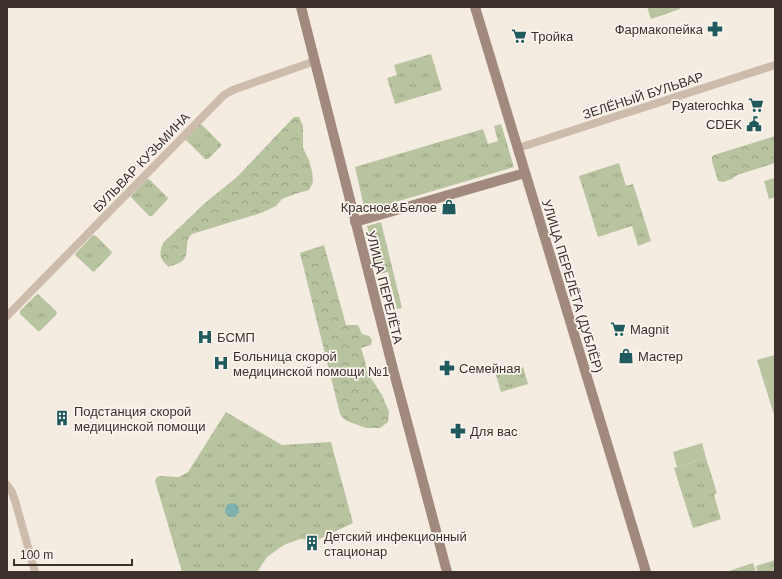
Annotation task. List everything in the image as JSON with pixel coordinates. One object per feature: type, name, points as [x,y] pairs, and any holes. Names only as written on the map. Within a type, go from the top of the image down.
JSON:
[{"type":"street","name":"УЛИЦА ПЕРЕЛЁТА","points":[[301,7],[409,431],[447,572]]},
{"type":"street","name":"УЛИЦА ПЕРЕЛЁТА (ДУБЛЁР)","points":[[475,7],[646,572]]},
{"type":"street","name":"БУЛЬВАР КУЗЬМИНА","points":[[7,316],[224,95],[233,90],[315,61]]},
{"type":"street","name":"ЗЕЛЁНЫЙ БУЛЬВАР","points":[[518,148],[775,66]]},
{"type":"street","points":[[355,222],[525,173]]},
{"type":"street","points":[[7,485],[12,492],[16,504],[35,572]]},
{"type":"green space","points":[[647,7],[679,7],[680,9],[651,19]]},
{"type":"green space","points":[[431,54],[442,90],[395,104],[387,78],[397,75],[394,65]]},
{"type":"green space","points":[[294,117],[299,117],[303,126],[303,148],[309,160],[312,171],[313,182],[309,190],[282,199],[276,206],[261,213],[192,234],[189,237],[187,252],[184,259],[180,263],[169,267],[163,261],[161,256],[163,243],[205,203],[237,177]]},
{"type":"green space","points":[[200,124],[221,144],[221,146],[208,159],[205,159],[186,140]]},
{"type":"green space","points":[[501,124],[514,167],[365,211],[355,167],[483,129],[488,144],[498,141],[494,126]]},
{"type":"green space","points":[[775,136],[775,163],[737,175],[732,179],[723,182],[718,181],[712,161],[712,157],[714,155]]},
{"type":"green space","points":[[619,163],[626,186],[633,184],[651,241],[638,246],[632,226],[598,237],[579,176]]},
{"type":"green space","points":[[775,178],[775,197],[769,199],[764,181]]},
{"type":"green space","points":[[147,179],[150,180],[168,198],[152,216],[149,216],[131,197]]},
{"type":"green space","points":[[381,222],[402,308],[397,309],[388,272],[379,274],[367,226]]},
{"type":"green space","points":[[93,235],[96,236],[112,252],[94,272],[75,255]]},
{"type":"green space","points":[[324,245],[346,325],[358,325],[362,334],[369,336],[372,340],[371,345],[361,348],[367,372],[382,395],[389,412],[388,422],[380,428],[366,428],[347,421],[340,414],[300,253]]},
{"type":"green space","points":[[38,294],[57,312],[56,315],[40,331],[38,331],[20,314],[20,311]]},
{"type":"green space","points":[[775,355],[775,418],[757,360]]},
{"type":"green space","points":[[523,367],[528,384],[501,392],[496,375]]},
{"type":"green space","points":[[226,412],[282,445],[331,442],[353,523],[317,540],[300,539],[284,545],[267,557],[257,572],[182,572],[155,481],[157,477],[179,477],[188,472]]},
{"type":"green space","points":[[702,443],[706,458],[677,467],[673,452]]},
{"type":"green space","points":[[706,458],[717,493],[714,495],[721,519],[693,528],[674,468]]},
{"type":"green space","points":[[775,560],[775,572],[758,572],[756,566]]},
{"type":"green space","points":[[753,563],[756,572],[726,572]]},
{"type":"water","points":[[229,503],[235,503],[239,507],[239,513],[235,517],[229,517],[225,513],[225,507]]},
{"type":"place","name":"Фармакопейка","points":[[715,29]]},
{"type":"place","name":"Тройка","points":[[519,36]]},
{"type":"place","name":"Pyaterochka","points":[[756,105]]},
{"type":"place","name":"CDEK","points":[[754,124]]},
{"type":"place","name":"Красное&Белое","points":[[449,207]]},
{"type":"place","name":"Magnit","points":[[618,329]]},
{"type":"place","name":"БСМП","points":[[205,337]]},
{"type":"place","name":"Мастер","points":[[626,356]]},
{"type":"place","name":"Больница скорой медицинской помощи №1","points":[[221,363]]},
{"type":"place","name":"Семейная","points":[[447,368]]},
{"type":"place","name":"Подстанция скорой медицинской помощи","points":[[62,418]]},
{"type":"place","name":"Для вас","points":[[458,431]]},
{"type":"place","name":"Детский инфекционный стационар","points":[[312,543]]}]
